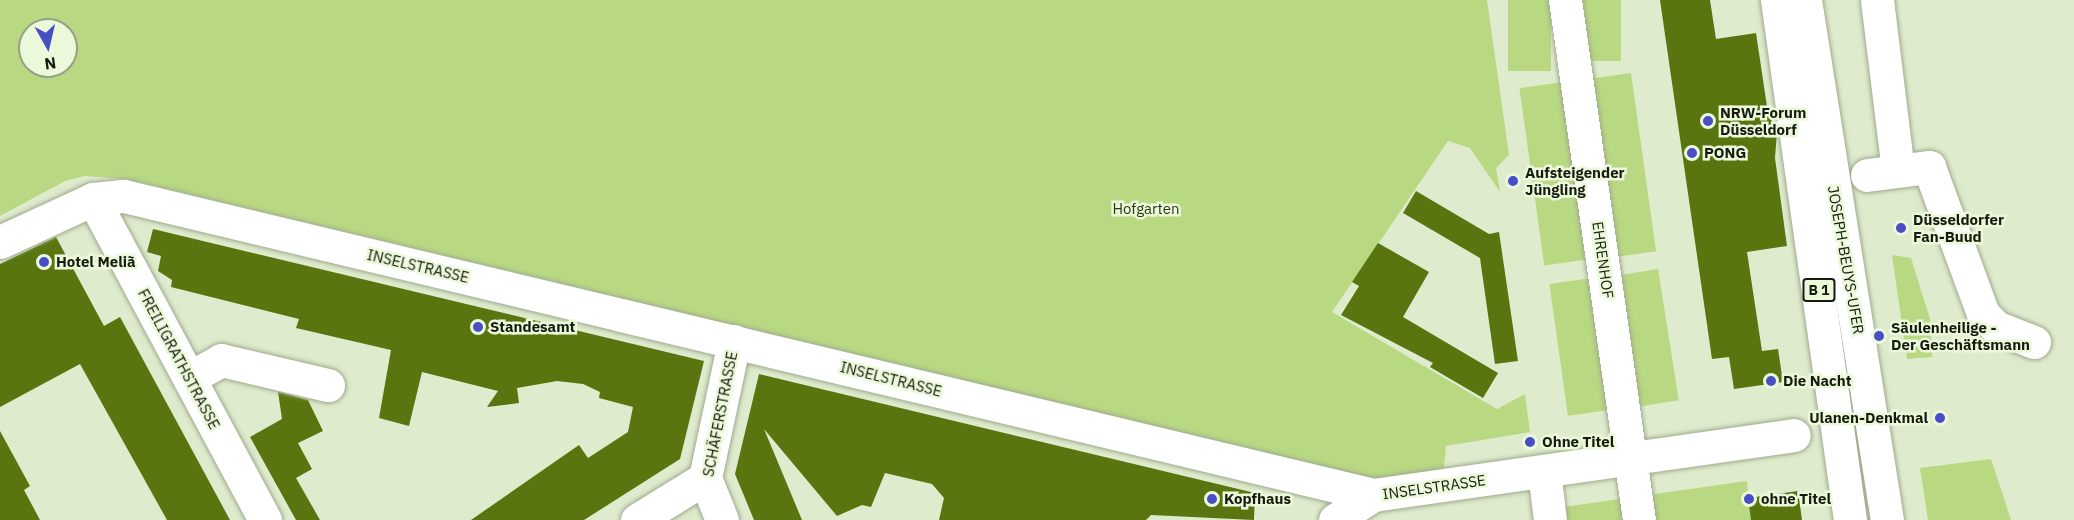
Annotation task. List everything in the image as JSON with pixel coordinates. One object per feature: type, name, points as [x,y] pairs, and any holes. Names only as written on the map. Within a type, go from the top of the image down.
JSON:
[{"type":"street","name":"EHRENHOF","points":[[1566,0],[1639,520]]},
{"type":"street","name":"JOSEPH-BEUYS-UFER","points":[[1778,0],[1850,520]]},
{"type":"street","name":"JOSEPH-BEUYS-UFER","points":[[1805,0],[1887,520]]},
{"type":"street","points":[[1877,0],[1883,173],[1929,167],[1983,314],[1996,327],[2034,342]]},
{"type":"street","name":"INSELSTRASSE","points":[[0,242],[93,199],[124,196],[1373,495],[1794,435]]},
{"type":"street","name":"FREILIGRATHSTRASSE","points":[[93,199],[265,520]]},
{"type":"street","name":"SCHÄFERSTRASSE","points":[[722,520],[705,478],[734,341]]},
{"type":"street","points":[[189,378],[221,360],[328,385]]},
{"type":"street","points":[[1544,472],[1551,520]]},
{"type":"street","points":[[638,520],[705,478]]},
{"type":"street","points":[[1335,520],[1373,495]]},
{"type":"green space","name":"Hofgarten","points":[[0,0],[1487,0],[1509,155],[1496,168],[1500,192],[1470,148],[1448,141],[1332,312],[1497,409],[1525,394],[1530,432],[1446,446],[1443,477],[1384,481],[126,179],[85,176],[65,181],[0,216]]},
{"type":"green space","points":[[1508,0],[1551,0],[1551,71],[1508,71]]},
{"type":"green space","points":[[1579,0],[1621,0],[1621,61],[1579,61]]},
{"type":"green space","points":[[1631,73],[1656,251],[1615,257],[1590,79]]},
{"type":"green space","points":[[1564,82],[1589,259],[1544,266],[1519,88]]},
{"type":"green space","points":[[1892,255],[1911,258],[1930,319],[1932,357],[1907,359]]},
{"type":"green space","points":[[1658,269],[1679,400],[1638,407],[1618,275]]},
{"type":"green space","points":[[1592,278],[1611,410],[1568,416],[1549,284]]},
{"type":"green space","points":[[1991,459],[2011,520],[1928,520],[1920,468]]},
{"type":"green space","points":[[1747,481],[1751,520],[1558,520],[1556,508]]},
{"type":"building","points":[[1660,0],[1710,0],[1716,39],[1756,33],[1768,113],[1777,132],[1775,158],[1787,246],[1747,252],[1762,351],[1778,349],[1783,382],[1734,389],[1729,357],[1712,359]]},
{"type":"building","points":[[1416,191],[1489,234],[1499,232],[1518,361],[1495,364],[1480,258],[1403,213]]},
{"type":"building","points":[[153,229],[704,361],[680,459],[584,520],[471,520],[579,445],[588,458],[628,432],[633,407],[599,398],[600,392],[583,384],[557,381],[517,388],[519,403],[487,407],[498,391],[422,372],[409,426],[379,418],[391,350],[296,328],[299,319],[171,287],[172,280],[158,271],[161,256],[147,252]]},
{"type":"building","points":[[56,237],[104,326],[120,317],[230,520],[167,520],[80,364],[0,407],[0,264]]},
{"type":"building","points":[[1378,243],[1429,272],[1403,317],[1498,373],[1483,398],[1430,367],[1433,363],[1341,315],[1359,286],[1352,282]]},
{"type":"building","points":[[759,374],[1255,493],[1254,520],[1151,515],[1146,520],[939,520],[944,498],[932,484],[885,473],[871,507],[862,505],[837,516],[764,429],[802,520],[754,520],[735,474]]},
{"type":"building","points":[[278,392],[308,400],[323,431],[298,443],[312,469],[296,478],[320,520],[296,520],[250,437],[282,419]]},
{"type":"building","points":[[0,431],[30,486],[24,490],[40,520],[0,520]]},
{"type":"building","points":[[1798,491],[1802,520],[1751,520],[1748,498]]},
{"type":"place","name":"NRW-Forum Düsseldorf","points":[[1708,121]]},
{"type":"place","name":"PONG","points":[[1692,153]]},
{"type":"place","name":"Aufsteigender Jüngling","points":[[1513,181]]},
{"type":"place","name":"Düsseldorfer Fan-Buud","points":[[1901,228]]},
{"type":"place","name":"Hotel Meliã","points":[[44,262]]},
{"type":"place","name":"Standesamt","points":[[478,327]]},
{"type":"place","name":"Säulenheilige - Der Geschäftsmann","points":[[1879,336]]},
{"type":"place","name":"Die Nacht","points":[[1771,381]]},
{"type":"place","name":"Ulanen-Denkmal","points":[[1940,418]]},
{"type":"place","name":"Ohne Titel","points":[[1530,442]]},
{"type":"place","name":"Kopfhaus","points":[[1212,499]]},
{"type":"place","name":"ohne Titel","points":[[1749,499]]}]
